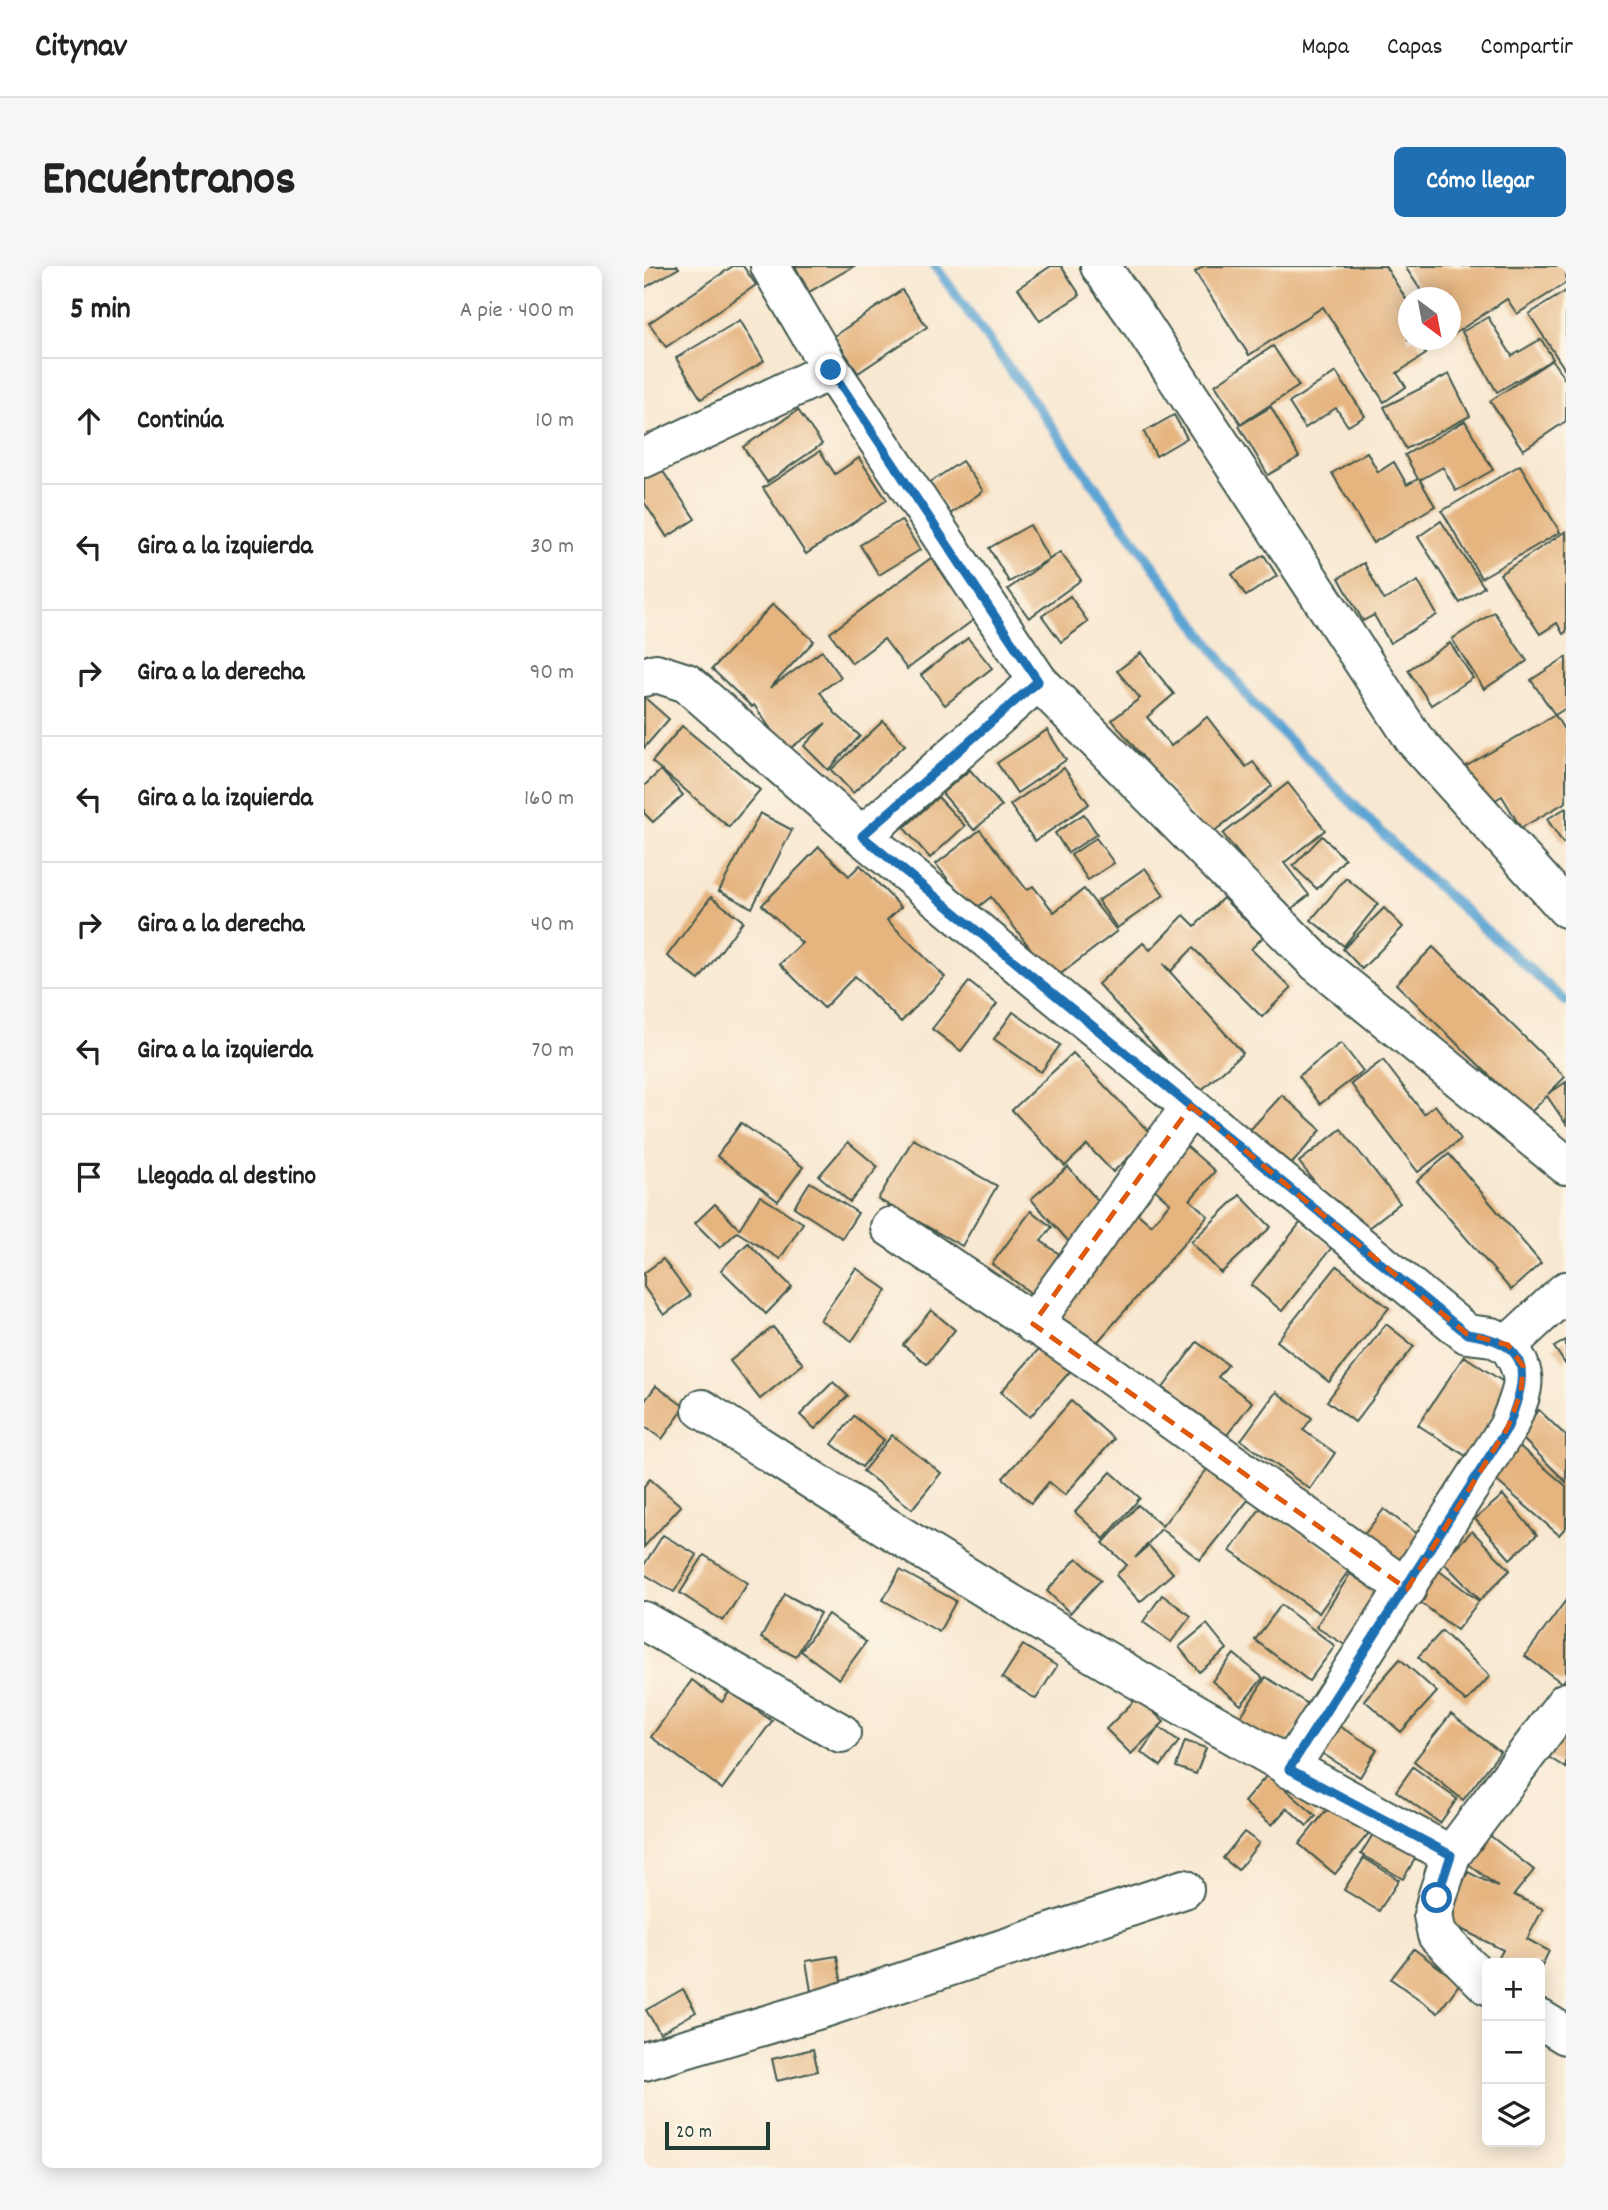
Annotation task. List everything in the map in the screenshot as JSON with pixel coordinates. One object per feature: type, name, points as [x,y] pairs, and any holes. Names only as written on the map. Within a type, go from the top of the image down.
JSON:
[{"type":"street","points":[[771,266],[831,370],[1038,681],[1316,962],[1566,1165]]},
{"type":"street","points":[[1100,266],[1141,323],[1414,739],[1566,908]]},
{"type":"street","points":[[644,458],[831,370]]},
{"type":"street","points":[[644,677],[656,673],[687,683],[862,836],[1467,1334],[1492,1337],[1508,1345],[1523,1366],[1521,1392],[1508,1427],[1289,1769]]},
{"type":"street","points":[[862,836],[1038,681]]},
{"type":"street","points":[[1033,1324],[1191,1106]]},
{"type":"street","points":[[890,1227],[1089,1360],[1407,1588]]},
{"type":"street","points":[[1508,1345],[1566,1291]]},
{"type":"street","points":[[702,1409],[1035,1621],[1289,1769],[1451,1855]]},
{"type":"street","points":[[644,1621],[841,1733]]},
{"type":"street","points":[[1482,1980],[1437,1935],[1433,1915],[1451,1855],[1566,1702]]},
{"type":"street","points":[[644,2061],[827,2007],[1184,1889]]},
{"type":"street","points":[[1543,2021],[1566,2035]]},
{"type":"highlighted area","points":[[1191,1106],[1467,1334],[1508,1345],[1523,1366],[1521,1392],[1508,1427],[1407,1589],[1033,1324]]},
{"type":"building","points":[[644,266],[677,266],[679,268],[644,288]]},
{"type":"building","points":[[733,266],[743,266],[756,285],[666,347],[649,323]]},
{"type":"building","points":[[795,266],[854,266],[809,292]]},
{"type":"building","points":[[1051,266],[1061,266],[1080,295],[1040,321],[1018,288]]},
{"type":"building","points":[[1204,266],[1385,266],[1398,287],[1398,350],[1423,350],[1426,354],[1397,373],[1406,387],[1384,402],[1323,307],[1249,355],[1195,272]]},
{"type":"building","points":[[1566,266],[1566,283],[1517,314],[1507,299],[1461,329],[1461,287],[1419,287],[1406,268]]},
{"type":"building","points":[[902,290],[927,327],[858,373],[834,336]]},
{"type":"building","points":[[1566,291],[1566,371],[1529,314]]},
{"type":"building","points":[[1488,317],[1512,356],[1541,339],[1553,359],[1497,392],[1462,332]]},
{"type":"building","points":[[740,320],[764,361],[701,399],[676,358]]},
{"type":"building","points":[[1273,346],[1299,386],[1241,424],[1215,385]]},
{"type":"building","points":[[1552,360],[1566,381],[1566,421],[1523,450],[1490,401]]},
{"type":"building","points":[[1336,372],[1365,416],[1348,426],[1336,408],[1305,428],[1289,403]]},
{"type":"building","points":[[1449,374],[1470,416],[1406,449],[1384,407]]},
{"type":"building","points":[[1271,407],[1299,457],[1268,475],[1239,426]]},
{"type":"building","points":[[798,410],[822,444],[767,482],[743,447]]},
{"type":"building","points":[[1174,415],[1187,438],[1156,456],[1144,432]]},
{"type":"building","points":[[1465,421],[1493,470],[1456,491],[1443,467],[1420,480],[1435,506],[1373,543],[1332,473],[1367,452],[1378,472],[1394,462],[1407,485],[1418,479],[1405,455]]},
{"type":"building","points":[[820,451],[835,474],[859,458],[887,500],[806,554],[763,488]]},
{"type":"building","points":[[962,461],[983,491],[950,514],[929,483]]},
{"type":"building","points":[[1520,465],[1560,532],[1481,578],[1442,511]]},
{"type":"building","points":[[660,467],[695,519],[667,537],[644,502],[644,478]]},
{"type":"building","points":[[901,520],[920,550],[879,575],[860,545]]},
{"type":"building","points":[[1441,521],[1484,587],[1460,603],[1418,537]]},
{"type":"building","points":[[1030,525],[1049,559],[1009,582],[989,548]]},
{"type":"building","points":[[1566,531],[1566,632],[1563,634],[1557,623],[1540,634],[1500,574]]},
{"type":"building","points":[[1060,552],[1081,580],[1029,618],[1008,589]]},
{"type":"building","points":[[1264,555],[1277,576],[1246,596],[1232,574]]},
{"type":"building","points":[[931,558],[976,618],[907,669],[884,639],[852,663],[830,633]]},
{"type":"building","points":[[1364,563],[1384,600],[1418,581],[1437,615],[1390,643],[1374,615],[1363,621],[1339,578]]},
{"type":"building","points":[[1070,596],[1088,622],[1061,642],[1042,616]]},
{"type":"building","points":[[773,604],[814,641],[770,688],[822,651],[841,677],[820,692],[835,713],[860,736],[828,770],[804,746],[826,723],[786,751],[754,705],[752,707],[712,669]]},
{"type":"building","points":[[1494,612],[1527,661],[1484,689],[1452,639]]},
{"type":"building","points":[[968,638],[992,668],[945,705],[921,675]]},
{"type":"building","points":[[1450,643],[1473,678],[1431,705],[1408,670]]},
{"type":"building","points":[[1141,653],[1174,694],[1147,717],[1171,746],[1207,717],[1246,767],[1253,762],[1272,786],[1208,836],[1112,720],[1140,698],[1117,671]]},
{"type":"building","points":[[1566,657],[1566,708],[1555,715],[1531,680]]},
{"type":"building","points":[[644,697],[669,719],[644,748]]},
{"type":"building","points":[[1555,715],[1566,733],[1566,802],[1521,828],[1502,796],[1485,806],[1463,768]]},
{"type":"building","points":[[883,721],[905,745],[853,793],[831,770]]},
{"type":"building","points":[[682,726],[760,790],[729,827],[652,762]]},
{"type":"building","points":[[1047,730],[1066,760],[1017,793],[997,763]]},
{"type":"building","points":[[1064,768],[1089,804],[1035,841],[1010,805]]},
{"type":"building","points":[[661,770],[683,795],[653,822],[644,813],[644,786]]},
{"type":"building","points":[[970,770],[1002,806],[974,830],[942,793]]},
{"type":"building","points":[[1288,783],[1325,830],[1284,863],[1309,895],[1286,913],[1223,834]]},
{"type":"building","points":[[938,797],[965,826],[930,858],[904,828]]},
{"type":"building","points":[[1566,808],[1566,841],[1563,843],[1547,819]]},
{"type":"building","points":[[760,813],[792,830],[752,908],[719,891]]},
{"type":"building","points":[[1084,814],[1097,834],[1068,853],[1055,833]]},
{"type":"building","points":[[980,830],[1027,890],[1033,886],[1054,912],[1084,889],[1117,931],[1054,979],[991,897],[973,911],[936,864]]},
{"type":"building","points":[[1322,836],[1345,859],[1317,889],[1293,866]]},
{"type":"building","points":[[1096,838],[1114,863],[1088,880],[1071,855]]},
{"type":"building","points":[[819,847],[849,876],[860,865],[901,907],[887,920],[945,977],[901,1022],[855,976],[824,1008],[780,964],[802,943],[762,905]]},
{"type":"building","points":[[1145,868],[1164,895],[1117,928],[1098,901]]},
{"type":"building","points":[[1346,878],[1378,904],[1344,946],[1311,920]]},
{"type":"building","points":[[711,897],[743,921],[699,980],[667,956]]},
{"type":"building","points":[[1223,898],[1263,937],[1251,949],[1291,988],[1262,1017],[1193,948],[1171,971],[1163,964],[1243,1053],[1197,1094],[1098,984],[1143,943],[1150,950],[1184,915],[1195,926]]},
{"type":"building","points":[[1384,908],[1403,927],[1362,969],[1343,949]]},
{"type":"building","points":[[1433,947],[1565,1077],[1548,1094],[1566,1082],[1566,1124],[1547,1096],[1529,1114],[1396,984]]},
{"type":"building","points":[[969,982],[997,1004],[961,1051],[932,1029]]},
{"type":"building","points":[[1013,1012],[1060,1045],[1041,1072],[994,1039]]},
{"type":"building","points":[[1341,1043],[1363,1071],[1320,1104],[1299,1076]]},
{"type":"building","points":[[1073,1053],[1152,1135],[1113,1172],[1087,1145],[1065,1166],[1012,1110]]},
{"type":"building","points":[[1383,1060],[1424,1114],[1435,1105],[1461,1139],[1418,1172],[1351,1084]]},
{"type":"building","points":[[1282,1095],[1321,1130],[1289,1167],[1249,1131]]},
{"type":"building","points":[[741,1123],[803,1167],[778,1201],[717,1156]]},
{"type":"building","points":[[1341,1129],[1400,1203],[1358,1236],[1299,1162]]},
{"type":"building","points":[[1176,1137],[1215,1171],[1190,1200],[1208,1216],[1094,1346],[1047,1306],[1132,1209],[1151,1225],[1170,1203],[1141,1177]]},
{"type":"building","points":[[913,1139],[997,1186],[962,1246],[878,1199]]},
{"type":"building","points":[[848,1142],[878,1167],[850,1202],[819,1176]]},
{"type":"building","points":[[1449,1154],[1541,1263],[1511,1290],[1417,1181]]},
{"type":"building","points":[[1068,1167],[1107,1211],[1070,1243],[1031,1199]]},
{"type":"building","points":[[810,1182],[858,1213],[842,1238],[794,1207]]},
{"type":"building","points":[[1240,1195],[1271,1227],[1221,1273],[1191,1242]]},
{"type":"building","points":[[760,1196],[803,1223],[780,1259],[737,1232],[720,1248],[695,1223],[715,1204],[739,1229]]},
{"type":"building","points":[[1031,1211],[1052,1227],[1041,1241],[1069,1261],[1040,1300],[992,1264]]},
{"type":"building","points":[[1301,1222],[1332,1247],[1282,1311],[1251,1285]]},
{"type":"building","points":[[748,1243],[792,1287],[766,1314],[721,1270]]},
{"type":"building","points":[[663,1259],[690,1296],[664,1315],[644,1287],[644,1273]]},
{"type":"building","points":[[1337,1266],[1389,1308],[1329,1382],[1277,1341]]},
{"type":"building","points":[[856,1268],[887,1290],[852,1341],[820,1320]]},
{"type":"building","points":[[931,1310],[955,1330],[927,1364],[903,1345]]},
{"type":"building","points":[[1386,1324],[1414,1346],[1355,1422],[1327,1401]]},
{"type":"building","points":[[773,1327],[803,1364],[760,1399],[730,1361]]},
{"type":"building","points":[[1566,1340],[1566,1365],[1554,1347]]},
{"type":"building","points":[[1045,1342],[1074,1367],[1030,1417],[1001,1392]]},
{"type":"building","points":[[1197,1342],[1228,1365],[1218,1377],[1252,1402],[1227,1435],[1163,1388]]},
{"type":"building","points":[[1464,1356],[1511,1387],[1466,1456],[1418,1425]]},
{"type":"building","points":[[833,1382],[848,1396],[815,1429],[800,1415]]},
{"type":"building","points":[[656,1386],[685,1407],[662,1439],[644,1426],[644,1402]]},
{"type":"building","points":[[1276,1392],[1312,1418],[1303,1430],[1335,1453],[1310,1489],[1241,1440]]},
{"type":"building","points":[[1071,1401],[1114,1439],[1065,1495],[1049,1482],[1031,1503],[1003,1478]]},
{"type":"building","points":[[1539,1410],[1566,1436],[1566,1482],[1517,1433]]},
{"type":"building","points":[[854,1416],[884,1440],[862,1467],[832,1444]]},
{"type":"building","points":[[892,1435],[941,1473],[912,1509],[863,1471]]},
{"type":"building","points":[[1518,1445],[1566,1486],[1566,1527],[1559,1535],[1491,1476]]},
{"type":"building","points":[[1213,1462],[1253,1494],[1200,1560],[1161,1529],[1135,1558],[1149,1546],[1173,1573],[1140,1602],[1116,1575],[1127,1565],[1103,1543],[1138,1505],[1162,1526]]},
{"type":"building","points":[[1111,1472],[1140,1498],[1104,1539],[1075,1512]]},
{"type":"building","points":[[650,1479],[681,1506],[644,1547],[644,1486]]},
{"type":"building","points":[[1503,1495],[1537,1535],[1510,1559],[1475,1519]]},
{"type":"building","points":[[1262,1506],[1351,1567],[1319,1613],[1230,1551]]},
{"type":"building","points":[[1384,1509],[1420,1536],[1397,1567],[1360,1540]]},
{"type":"building","points":[[1472,1531],[1510,1570],[1480,1600],[1442,1561]]},
{"type":"building","points":[[663,1535],[697,1555],[674,1592],[644,1574],[644,1565]]},
{"type":"building","points":[[704,1555],[748,1583],[723,1621],[680,1593]]},
{"type":"building","points":[[1077,1558],[1101,1580],[1070,1613],[1047,1591]]},
{"type":"building","points":[[900,1570],[956,1601],[939,1632],[883,1600]]},
{"type":"building","points":[[1438,1570],[1479,1601],[1457,1630],[1416,1599]]},
{"type":"building","points":[[1350,1574],[1387,1598],[1353,1650],[1316,1627]]},
{"type":"building","points":[[785,1594],[820,1613],[796,1657],[761,1638]]},
{"type":"building","points":[[1162,1595],[1191,1616],[1171,1642],[1143,1622]]},
{"type":"building","points":[[1566,1600],[1566,1678],[1562,1683],[1525,1656]]},
{"type":"building","points":[[1281,1605],[1335,1646],[1309,1681],[1255,1640]]},
{"type":"building","points":[[828,1614],[866,1642],[839,1679],[801,1651]]},
{"type":"building","points":[[1207,1624],[1227,1649],[1199,1672],[1179,1647]]},
{"type":"building","points":[[1442,1631],[1490,1676],[1466,1702],[1418,1657]]},
{"type":"building","points":[[1023,1645],[1057,1666],[1036,1699],[1002,1678]]},
{"type":"building","points":[[1234,1654],[1263,1678],[1241,1705],[1212,1681]]},
{"type":"building","points":[[1400,1659],[1437,1692],[1401,1732],[1364,1700]]},
{"type":"building","points":[[1266,1677],[1311,1706],[1278,1756],[1234,1727]]},
{"type":"building","points":[[692,1680],[722,1702],[730,1691],[772,1721],[722,1789],[651,1737]]},
{"type":"building","points":[[1138,1697],[1164,1722],[1131,1754],[1106,1729]]},
{"type":"building","points":[[1451,1714],[1500,1752],[1463,1800],[1414,1761]]},
{"type":"building","points":[[1337,1725],[1377,1749],[1360,1777],[1320,1752]]},
{"type":"building","points":[[1566,1725],[1566,1768],[1545,1755]]},
{"type":"building","points":[[1159,1727],[1179,1741],[1161,1766],[1141,1752]]},
{"type":"building","points":[[1185,1741],[1206,1748],[1196,1774],[1176,1767]]},
{"type":"building","points":[[1413,1767],[1457,1799],[1440,1823],[1396,1791]]},
{"type":"building","points":[[1268,1774],[1316,1816],[1307,1826],[1287,1808],[1272,1825],[1244,1802]]},
{"type":"building","points":[[1337,1797],[1374,1827],[1335,1874],[1299,1844]]},
{"type":"building","points":[[1379,1824],[1421,1849],[1403,1879],[1361,1854]]},
{"type":"building","points":[[1483,1830],[1534,1870],[1514,1895],[1543,1909],[1527,1939],[1549,1951],[1545,1959],[1499,1958],[1503,1950],[1443,1920],[1468,1872],[1498,1887],[1461,1858]]},
{"type":"building","points":[[1244,1832],[1259,1843],[1238,1870],[1223,1858]]},
{"type":"building","points":[[1364,1858],[1399,1880],[1379,1911],[1344,1890]]},
{"type":"building","points":[[1414,1949],[1460,1983],[1438,2013],[1391,1979]]},
{"type":"building","points":[[837,1956],[842,1986],[811,1991],[806,1961]]},
{"type":"building","points":[[683,1989],[696,2012],[660,2033],[646,2010]]},
{"type":"building","points":[[813,2049],[818,2071],[777,2081],[772,2059]]},
{"type":"waterway","points":[[935,266],[1254,705],[1415,866],[1566,1002]]},
{"type":"route","points":[[831,370],[1038,681],[862,836],[1467,1334],[1492,1337],[1508,1345],[1523,1366],[1521,1392],[1508,1427],[1289,1769],[1451,1855],[1437,1898]]}]
